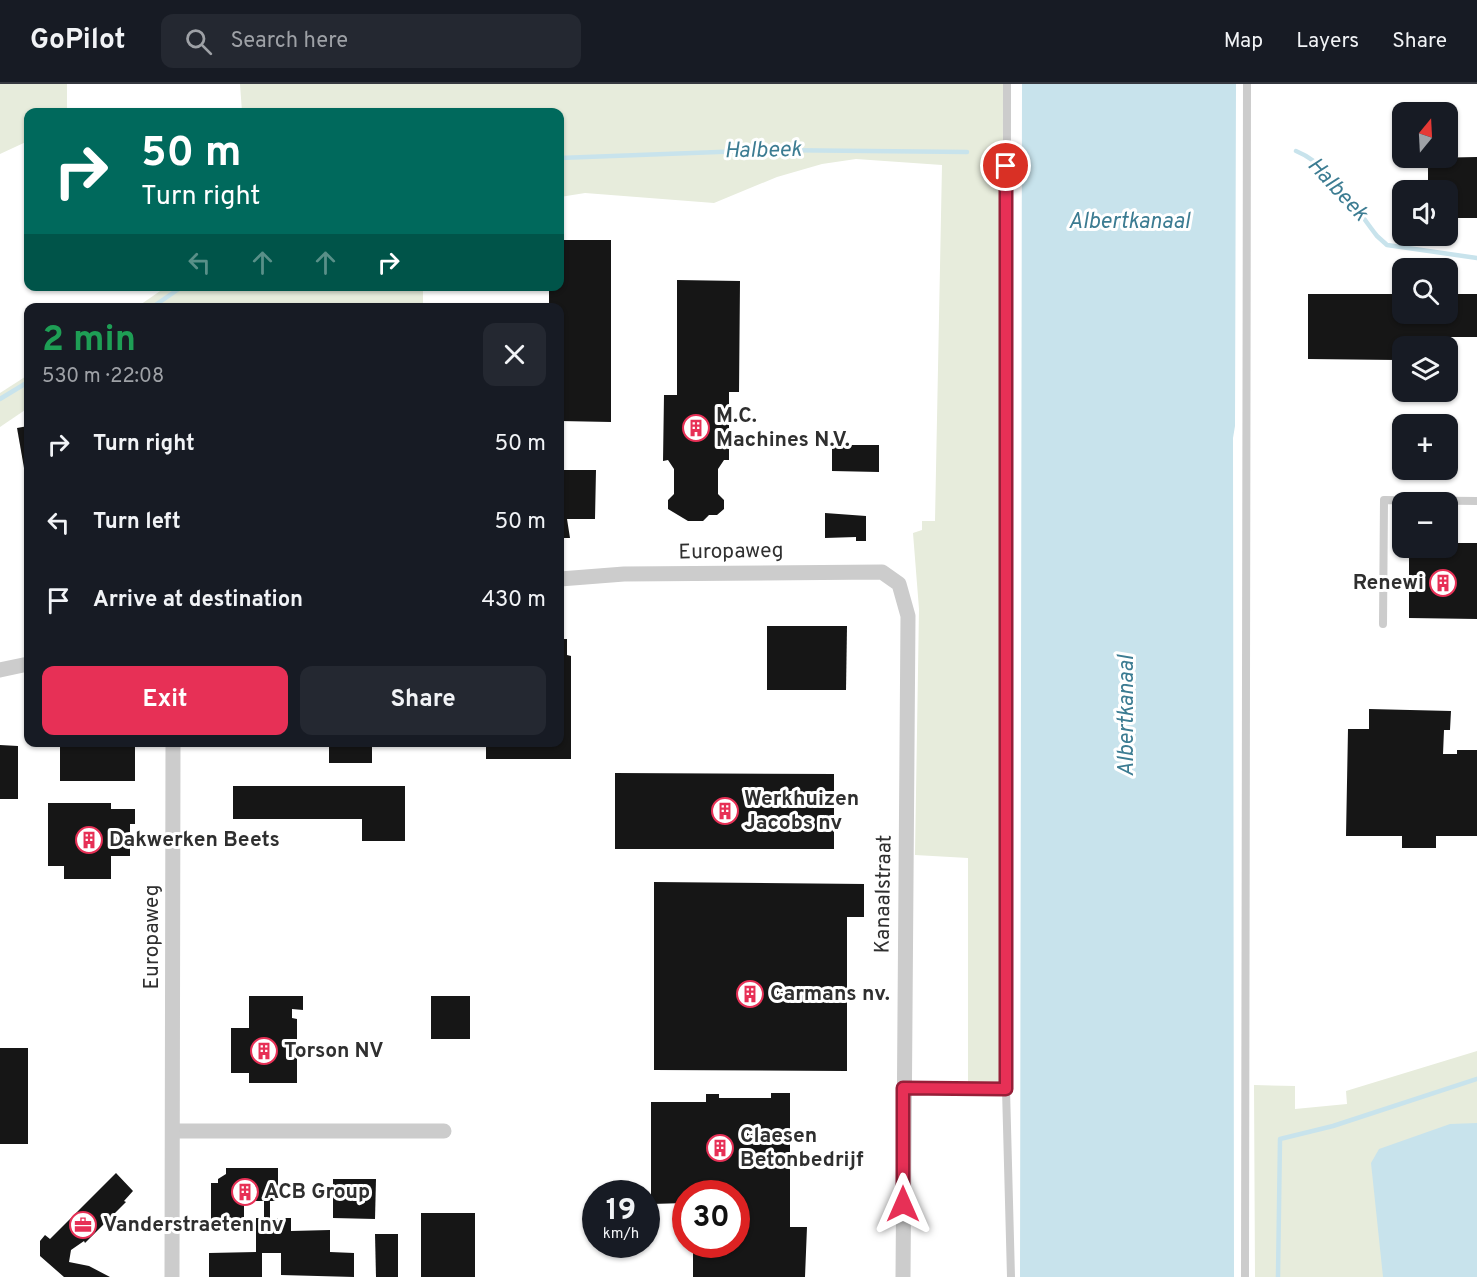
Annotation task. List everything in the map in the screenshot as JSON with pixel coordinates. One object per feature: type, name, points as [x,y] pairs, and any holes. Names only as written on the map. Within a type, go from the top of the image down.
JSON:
[{"type":"street","name":"Europaweg","points":[[564,579],[624,574],[882,572],[899,584]]},
{"type":"street","name":"Kanaalstraat","points":[[899,584],[908,616],[903,1277]]},
{"type":"street","points":[[0,670],[24,665]]},
{"type":"street","name":"Europaweg","points":[[172,1277],[173,747]]},
{"type":"street","points":[[173,1131],[444,1131]]},
{"type":"lane","points":[[1007,84],[1006,1089],[1011,1277]]},
{"type":"lane","points":[[1245,1277],[1247,84]]},
{"type":"lane","points":[[1383,624],[1384,500],[1477,501]]},
{"type":"lane","points":[[903,1088],[1006,1089]]},
{"type":"green space","points":[[0,84],[67,84],[67,108],[24,108],[24,143],[0,154]]},
{"type":"green space","points":[[240,84],[1003,84],[1001,1077],[996,1085],[968,1084],[968,858],[915,855],[919,609],[913,533],[922,530],[922,521],[935,521],[942,165],[856,159],[822,164],[777,177],[714,203],[585,193],[564,196],[564,108],[242,108]]},
{"type":"green space","points":[[160,291],[423,291],[423,303],[143,303]]},
{"type":"green space","points":[[24,378],[24,411],[0,427],[0,393]]},
{"type":"green space","points":[[1477,1051],[1477,1277],[1255,1277],[1254,1085],[1295,1086],[1295,1109],[1347,1104],[1346,1091]]},
{"type":"water","name":"Albertkanaal","points":[[1022,84],[1236,84],[1235,426],[1233,438],[1234,1277],[1020,1277]]},
{"type":"water","points":[[1477,1123],[1477,1277],[1383,1277],[1371,1163],[1379,1149],[1450,1124]]},
{"type":"building","points":[[1458,157],[1477,157],[1477,218],[1458,218],[1458,180],[1428,180],[1428,168],[1458,168]]},
{"type":"building","points":[[564,240],[611,240],[611,422],[564,421],[564,303],[549,303],[549,291],[564,291]]},
{"type":"building","name":"M.C. Machines N.V.","points":[[677,280],[740,281],[739,392],[729,392],[729,460],[724,460],[718,469],[718,494],[724,500],[724,509],[717,515],[709,515],[703,521],[688,521],[668,509],[668,500],[674,494],[674,469],[668,460],[663,461],[664,395],[677,395]]},
{"type":"building","points":[[1308,294],[1392,294],[1392,324],[1458,324],[1458,294],[1477,294],[1477,337],[1392,336],[1392,360],[1308,359]]},
{"type":"building","points":[[24,427],[24,468],[17,428]]},
{"type":"building","points":[[832,445],[879,445],[879,472],[832,471]]},
{"type":"building","points":[[564,470],[596,470],[595,519],[567,519],[570,538],[564,538]]},
{"type":"building","points":[[825,513],[866,516],[866,541],[856,541],[856,537],[825,538]]},
{"type":"building","name":"Renewi","points":[[1458,543],[1477,543],[1477,619],[1409,618],[1409,558],[1458,558]]},
{"type":"building","points":[[767,626],[847,626],[846,690],[767,690]]},
{"type":"building","points":[[564,639],[567,639],[567,655],[571,656],[571,759],[486,759],[486,747],[564,747]]},
{"type":"building","points":[[1369,709],[1451,711],[1450,730],[1444,730],[1443,754],[1457,754],[1457,750],[1477,750],[1477,836],[1436,836],[1436,848],[1402,848],[1402,836],[1346,836],[1348,729],[1369,729]]},
{"type":"building","points":[[0,745],[18,746],[18,799],[0,799]]},
{"type":"building","points":[[60,747],[135,747],[135,781],[60,781]]},
{"type":"building","points":[[329,747],[372,747],[372,763],[329,763]]},
{"type":"building","name":"Werkhuizen Jacobs nv","points":[[615,773],[834,774],[834,849],[615,849]]},
{"type":"building","points":[[233,786],[405,786],[405,841],[362,841],[362,819],[233,819]]},
{"type":"building","name":"Dakwerken Beets","points":[[48,803],[111,803],[111,809],[135,809],[135,824],[130,824],[130,856],[111,856],[111,879],[64,879],[64,866],[48,866]]},
{"type":"building","name":"Carmans nv.","points":[[654,882],[864,884],[864,917],[847,917],[847,1071],[654,1070]]},
{"type":"building","name":"Torson NV","points":[[249,996],[303,996],[303,1010],[292,1009],[292,1018],[297,1019],[297,1083],[249,1083],[249,1073],[231,1073],[231,1028],[249,1028]]},
{"type":"building","points":[[431,996],[470,996],[470,1039],[431,1039]]},
{"type":"building","points":[[0,1048],[28,1048],[28,1144],[0,1144]]},
{"type":"building","name":"Claesen Betonbedrijf","points":[[771,1093],[790,1093],[790,1227],[807,1227],[805,1277],[693,1277],[693,1258],[750,1258],[750,1180],[672,1180],[672,1203],[660,1204],[660,1180],[651,1180],[651,1102],[706,1102],[706,1094],[719,1094],[719,1098],[771,1098]]},
{"type":"building","points":[[226,1168],[278,1168],[278,1201],[270,1201],[270,1218],[291,1218],[291,1231],[330,1230],[330,1252],[354,1253],[354,1277],[281,1275],[281,1253],[262,1253],[262,1277],[209,1277],[209,1253],[256,1252],[256,1218],[264,1218],[264,1201],[244,1201],[244,1227],[211,1227],[211,1183],[218,1183],[218,1179],[226,1174]]},
{"type":"building","name":"Vanderstraeten nv","points":[[116,1173],[133,1191],[124,1201],[126,1202],[85,1243],[84,1241],[71,1250],[69,1262],[89,1266],[110,1277],[64,1277],[40,1256],[40,1241],[45,1235],[50,1239]]},
{"type":"building","points":[[333,1179],[376,1179],[375,1219],[333,1218]]},
{"type":"building","points":[[421,1213],[475,1213],[475,1277],[421,1277]]},
{"type":"building","points":[[375,1234],[398,1234],[398,1277],[376,1277]]},
{"type":"waterway","name":"Halbeek","points":[[564,158],[771,150],[967,152]]},
{"type":"waterway","name":"Halbeek","points":[[1296,151],[1320,166],[1331,177],[1377,236],[1387,245],[1477,258]]},
{"type":"waterway","name":"Halbeek","points":[[158,303],[176,291]]},
{"type":"waterway","name":"Halbeek","points":[[0,399],[24,384]]},
{"type":"waterway","points":[[1278,1277],[1280,1139],[1333,1126],[1477,1079]]},
{"type":"place","name":"M.C. Machines N.V.","points":[[696,428]]},
{"type":"place","name":"Renewi","points":[[1443,583]]},
{"type":"place","name":"Werkhuizen Jacobs nv","points":[[725,811]]},
{"type":"place","name":"Dakwerken Beets","points":[[89,840]]},
{"type":"place","name":"Carmans nv.","points":[[750,994]]},
{"type":"place","name":"Torson NV","points":[[264,1051]]},
{"type":"place","name":"Claesen Betonbedrijf","points":[[720,1148]]},
{"type":"place","name":"ACB Group","points":[[245,1192]]},
{"type":"place","name":"Vanderstraeten nv","points":[[83,1225]]},
{"type":"route","points":[[903,1204],[903,1088],[1006,1089],[1008,569],[1006,166]]}]
